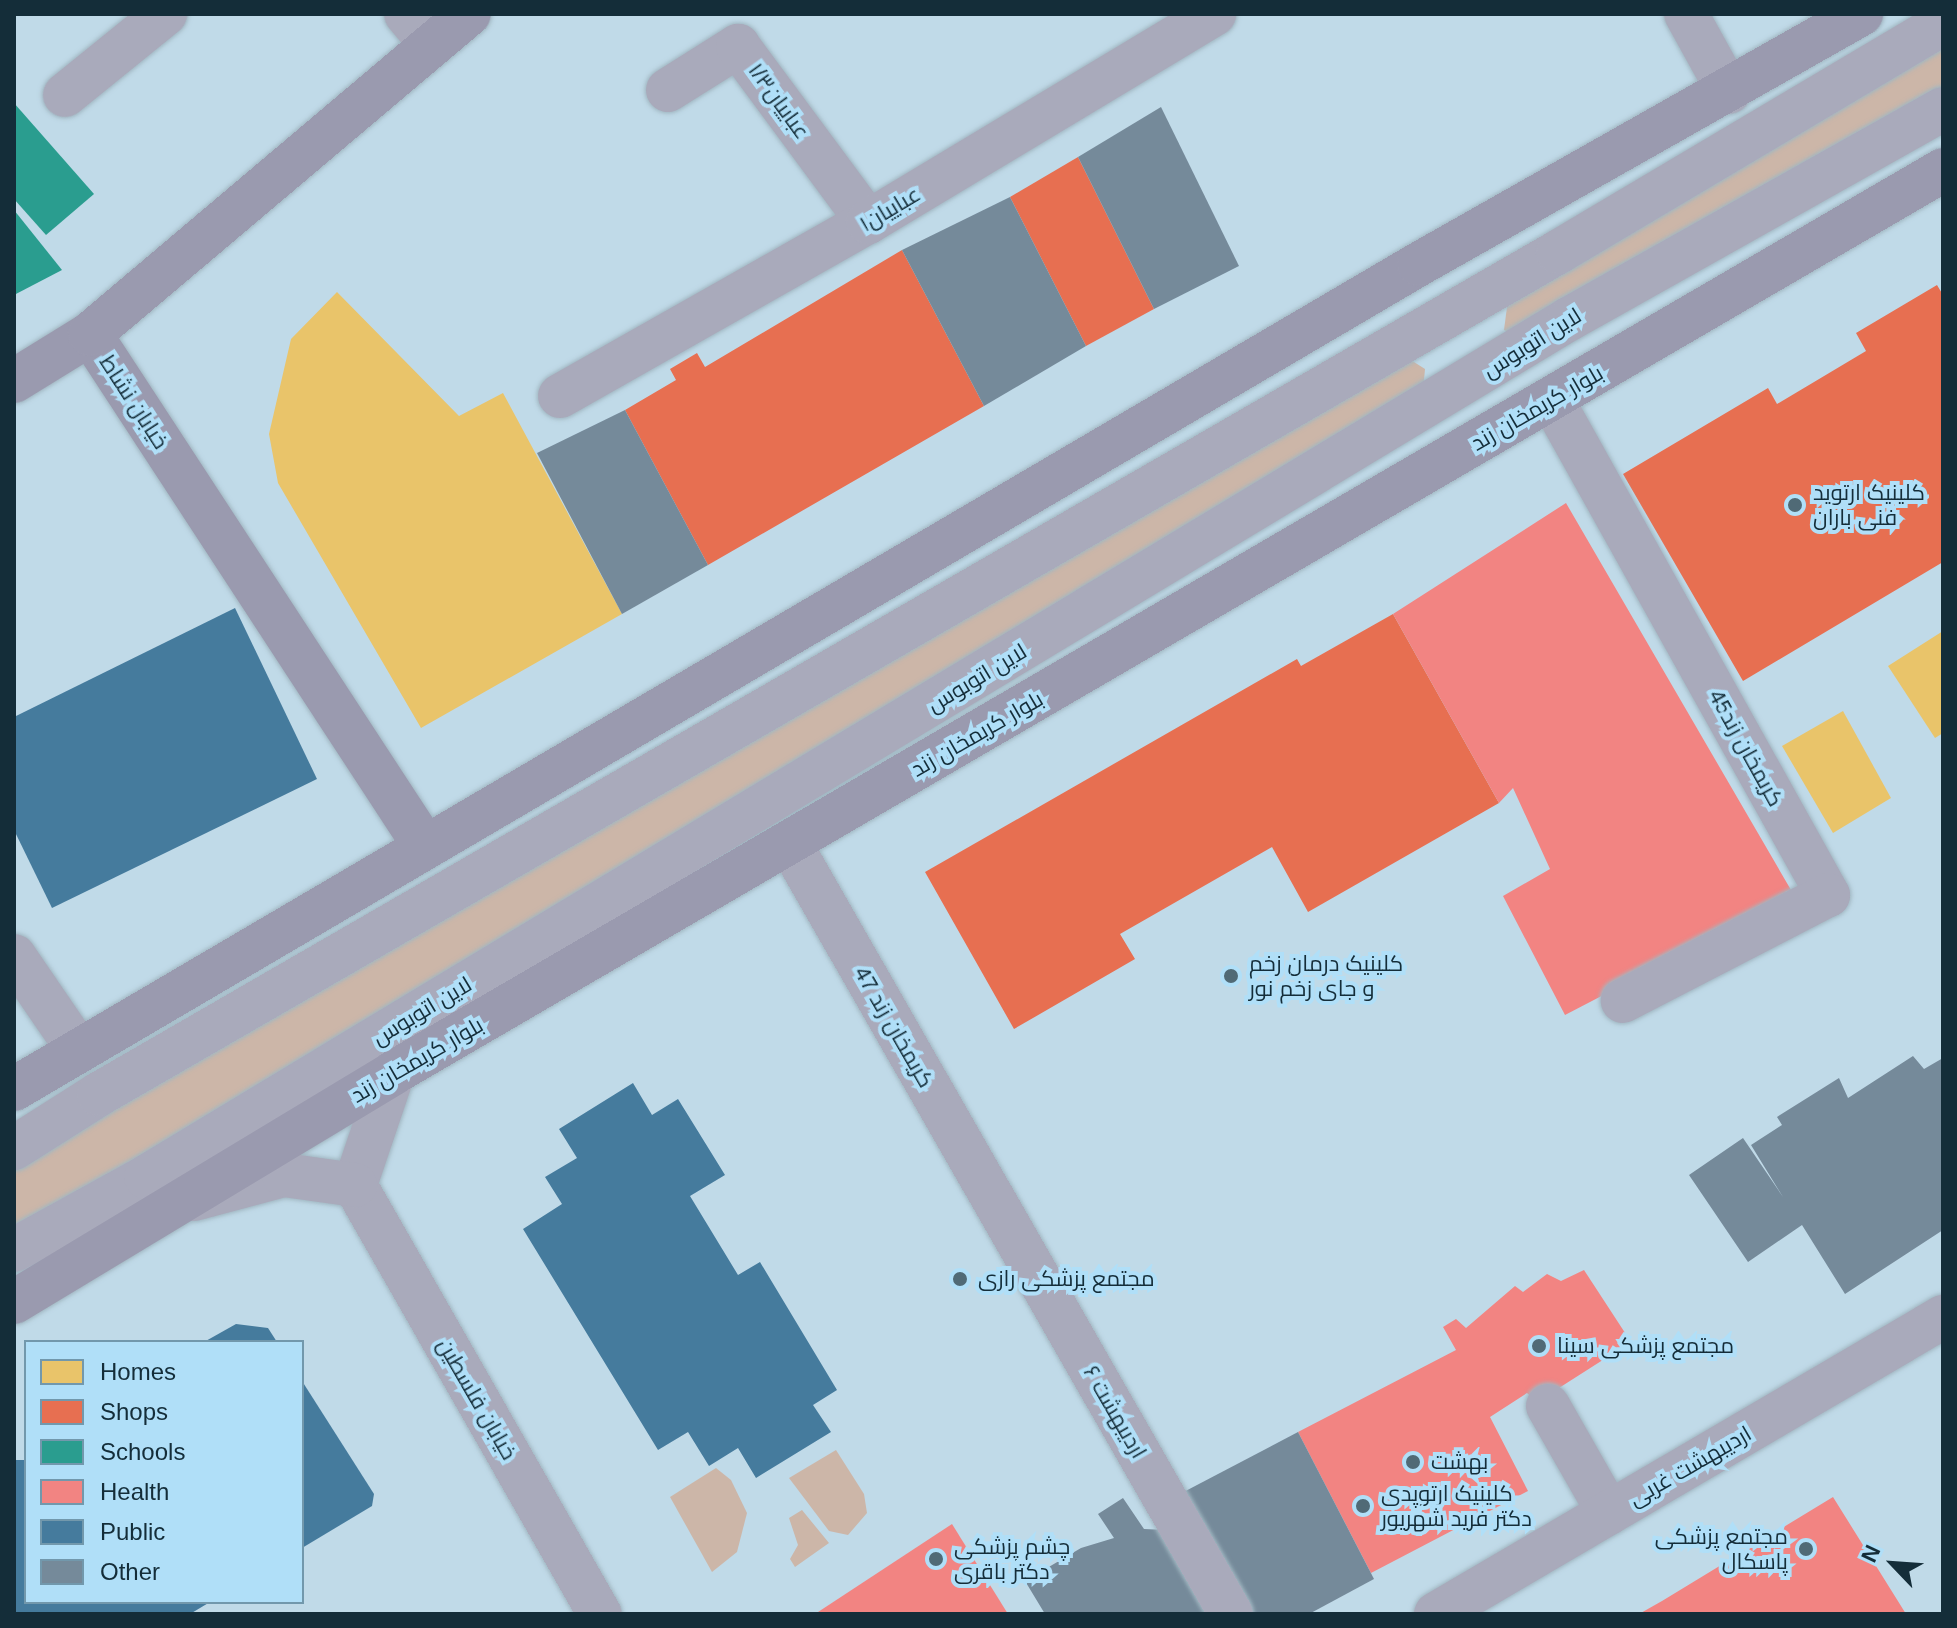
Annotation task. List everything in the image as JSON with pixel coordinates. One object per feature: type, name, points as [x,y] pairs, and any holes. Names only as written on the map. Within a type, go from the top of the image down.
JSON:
[{"type":"main road","name":"خیابان نشاط","points":[[424,845],[90,334],[419,30],[469,14]]},
{"type":"main road","points":[[14,1089],[424,845],[1419,264],[1729,92],[1861,14]]},
{"type":"main road","name":"بلوار کریمخان زند","points":[[14,1302],[393,1073],[1943,170]]},
{"type":"main road","points":[[14,381],[90,334]]},
{"type":"street","points":[[65,95],[165,14]]},
{"type":"street","name":"عباییان۱","points":[[560,396],[868,222],[1214,14]]},
{"type":"street","points":[[1686,14],[1729,92]]},
{"type":"street","points":[[14,1148],[99,1094],[1531,268],[1943,23]]},
{"type":"street","name":"عباییان۱/۳","points":[[668,90],[738,46],[868,222]]},
{"type":"street","name":"لاین اتوبوس","points":[[14,1250],[146,1177],[1569,319],[1943,109]]},
{"type":"street","name":"کریمخان زند45","points":[[1552,400],[1828,895],[1623,1001]]},
{"type":"street","name":"47 کریمخان زند","points":[[790,844],[999,1211]]},
{"type":"street","points":[[14,956],[79,1051]]},
{"type":"street","points":[[176,1204],[284,1175],[355,1185],[393,1073]]},
{"type":"street","name":"خیابان فلسطین","points":[[355,1185],[600,1614]]},
{"type":"street","name":"۶ اردیبهشت","points":[[999,1211],[1231,1614]]},
{"type":"street","name":"اردیبهشت غربی","points":[[1436,1614],[1943,1317]]},
{"type":"street","points":[[1548,1406],[1609,1513]]},
{"type":"shaded area","points":[[1943,20],[1943,88],[1524,339],[1504,330],[1507,307],[1848,75]]},
{"type":"shaded area","points":[[1403,355],[1425,369],[1423,391],[14,1235],[14,1168]]},
{"type":"shaded area","points":[[836,1450],[864,1494],[867,1513],[848,1535],[829,1531],[789,1478]]},
{"type":"shaded area","points":[[716,1468],[731,1480],[747,1513],[737,1552],[712,1572],[670,1497]]},
{"type":"shaded area","points":[[802,1510],[829,1543],[795,1567],[790,1559],[798,1545],[789,1518]]},
{"type":"building: Homes","points":[[337,292],[459,416],[503,393],[622,614],[421,728],[278,483],[269,434],[291,339]]},
{"type":"building: Homes","points":[[1943,631],[1943,733],[1935,738],[1888,666]]},
{"type":"building: Homes","points":[[1843,711],[1891,798],[1833,833],[1782,746]]},
{"type":"building: Shops","points":[[1078,157],[1154,309],[1086,346],[1010,197]]},
{"type":"building: Shops","points":[[902,250],[984,406],[708,565],[625,410],[676,380],[670,369],[697,353],[705,367]]},
{"type":"building: Shops","points":[[1937,285],[1943,295],[1943,562],[1743,681],[1623,474],[1768,388],[1777,404],[1866,351],[1856,333]]},
{"type":"building: Shops","points":[[1393,614],[1499,803],[1308,912],[1272,847],[1120,934],[1135,959],[1014,1029],[925,872],[1297,659],[1301,666]]},
{"type":"building: Schools","points":[[14,103],[94,194],[46,235],[14,199]]},
{"type":"building: Schools","points":[[14,210],[62,270],[14,295]]},
{"type":"building: Health","points":[[1566,503],[1791,890],[1785,892],[1788,899],[1565,1015],[1503,896],[1550,869],[1513,788],[1499,803],[1393,614]]},
{"type":"building: Health","name":"بهشت","points":[[1584,1270],[1631,1342],[1537,1402],[1527,1393],[1490,1417],[1528,1491],[1371,1573],[1298,1432],[1456,1350],[1443,1327],[1456,1319],[1466,1328],[1515,1286],[1523,1292],[1547,1274],[1561,1281]]},
{"type":"building: Health","name":"مجتمع پزشکی پاسکال","points":[[1833,1497],[1906,1614],[1639,1614],[1662,1601]]},
{"type":"building: Health","name":"چشم پزشکی دکتر باقری","points":[[952,1524],[1008,1614],[815,1614]]},
{"type":"building: Public","points":[[235,608],[317,779],[52,908],[14,830],[14,717]]},
{"type":"building: Public","points":[[633,1083],[652,1115],[678,1099],[725,1175],[690,1196],[738,1275],[760,1262],[837,1390],[813,1405],[831,1432],[756,1478],[738,1448],[709,1466],[688,1432],[658,1450],[523,1229],[562,1204],[545,1177],[577,1158],[559,1129]]},
{"type":"building: Public","points":[[236,1324],[268,1328],[276,1340],[208,1340]]},
{"type":"building: Public","points":[[304,1384],[374,1494],[372,1506],[304,1547]]},
{"type":"building: Public","points":[[14,1460],[24,1460],[24,1604],[207,1604],[190,1614],[14,1614]]},
{"type":"building: Other","points":[[1161,107],[1239,266],[1154,309],[1078,157]]},
{"type":"building: Other","points":[[1010,197],[1086,346],[984,406],[902,250]]},
{"type":"building: Other","points":[[625,410],[708,565],[622,614],[537,453]]},
{"type":"building: Other","points":[[1913,1056],[1924,1069],[1943,1058],[1943,1230],[1845,1294],[1802,1225],[1748,1262],[1689,1175],[1743,1138],[1783,1197],[1751,1145],[1782,1125],[1777,1117],[1839,1078],[1848,1098]]},
{"type":"building: Other","points":[[1298,1432],[1374,1579],[1309,1614],[1239,1614],[1176,1496]]},
{"type":"building: Other","points":[[1123,1498],[1144,1529],[1167,1530],[1207,1614],[1045,1614],[1025,1581],[1081,1548],[1114,1538],[1098,1514]]},
{"type":"place","name":"کلینیک ارتوپد فنی باران","points":[[1795,505]]},
{"type":"place","name":"کلینیک درمان زخم و جای زخم نور","points":[[1231,976]]},
{"type":"place","name":"مجتمع پزشکی رازی","points":[[960,1279]]},
{"type":"place","name":"مجتمع پزشکی سینا","points":[[1539,1346]]},
{"type":"place","name":"بهشت","points":[[1413,1462]]},
{"type":"place","name":"کلینیک ارتوپدی دکتر فرید شهریور","points":[[1363,1506]]},
{"type":"place","name":"مجتمع پزشکی پاسکال","points":[[1806,1549]]},
{"type":"place","name":"چشم پزشکی دکتر باقری","points":[[936,1559]]}]
